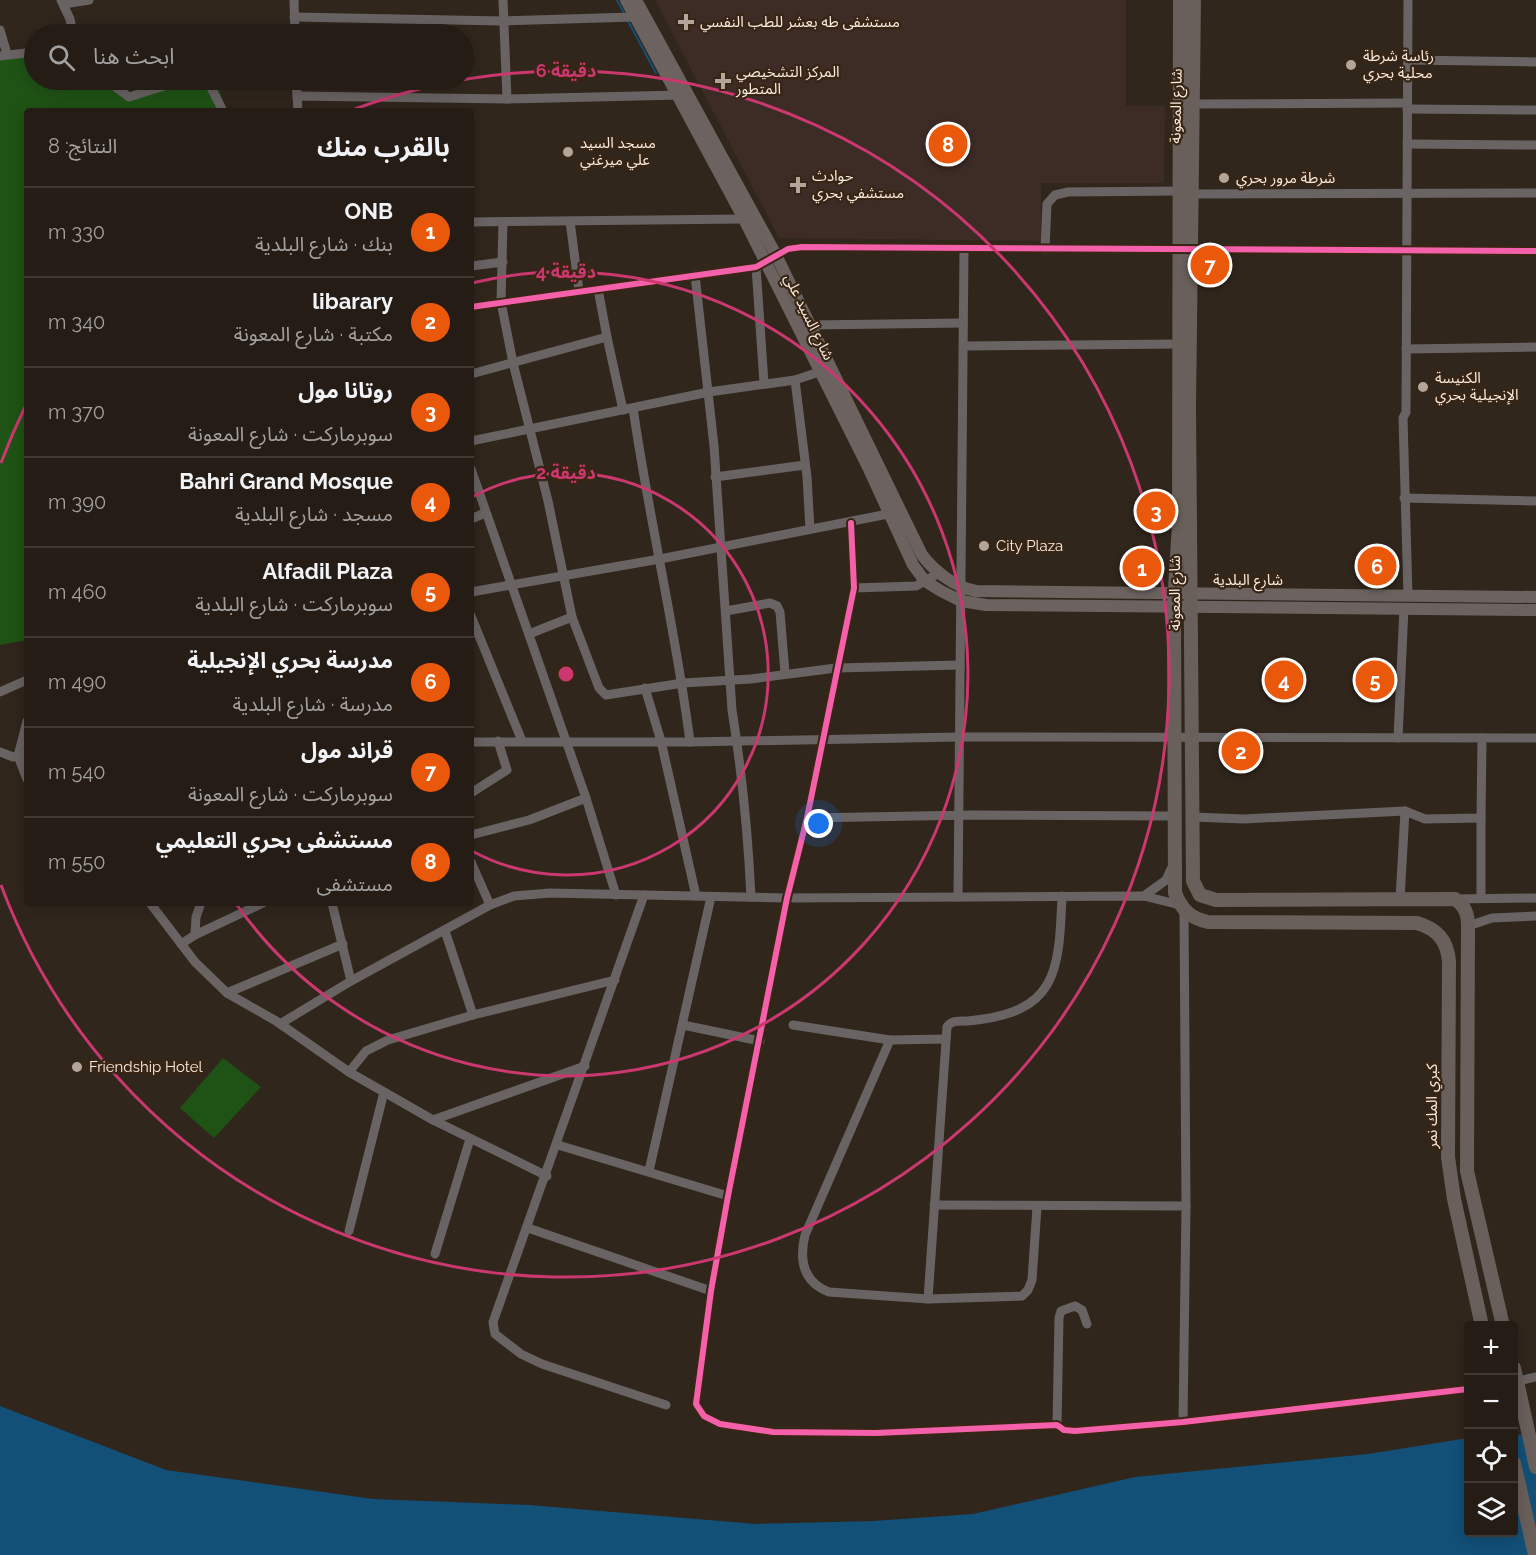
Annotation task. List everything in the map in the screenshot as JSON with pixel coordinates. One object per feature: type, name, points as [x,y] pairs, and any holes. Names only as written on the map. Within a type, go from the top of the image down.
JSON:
[{"type":"highway","name":"شارع المعونة","points":[[1180,0],[1192,600],[1193,880],[1197,891],[1206,899],[1455,899]]},
{"type":"highway","name":"شارع المعونة","points":[[1185,193],[1192,104],[1194,0]]},
{"type":"highway","name":"شارع المعونة","points":[[1182,907],[1175,893],[1174,816],[1179,344],[1185,250]]},
{"type":"highway","points":[[1182,907],[1197,919],[1208,922],[1393,922],[1425,926],[1420,911],[1430,899]]},
{"type":"highway","points":[[1455,899],[1466,910],[1468,926],[1467,1171],[1502,1321]]},
{"type":"highway","name":"كبري المك نمر","points":[[1425,926],[1438,933],[1448,955],[1448,1157],[1454,1199],[1481,1321]]},
{"type":"highway","points":[[1516,1375],[1536,1467]]},
{"type":"highway","points":[[1518,1481],[1535,1555]]},
{"type":"main road","name":"شارع السيد علي","points":[[626,0],[682,95],[715,140],[766,261],[810,325],[896,513],[913,565],[925,581],[960,601]]},
{"type":"main road","name":"شارع السيد علي","points":[[636,0],[819,372],[896,513],[922,555],[939,573],[961,586]]},
{"type":"main road","name":"شارع البلدية","points":[[961,586],[976,591],[1175,600],[1408,596],[1536,597]]},
{"type":"main road","name":"شارع البلدية","points":[[960,601],[986,605],[1099,598]]},
{"type":"main road","name":"شارع البلدية","points":[[1192,600],[1404,609],[1536,610]]},
{"type":"street","points":[[70,24],[63,2],[89,0]]},
{"type":"street","points":[[294,0],[294,24]]},
{"type":"street","points":[[503,0],[507,99]]},
{"type":"street","points":[[1408,0],[1404,498],[1408,596]]},
{"type":"street","points":[[294,17],[503,21],[634,17]]},
{"type":"street","points":[[0,30],[3,55],[24,53]]},
{"type":"street","points":[[1408,60],[1536,62]]},
{"type":"street","points":[[120,90],[129,97],[151,90]]},
{"type":"street","points":[[212,90],[221,108]]},
{"type":"street","points":[[297,90],[298,108]]},
{"type":"street","points":[[297,96],[507,99],[682,95]]},
{"type":"street","points":[[1192,104],[1536,110]]},
{"type":"street","points":[[1407,144],[1536,145]]},
{"type":"street","points":[[1045,249],[1047,204],[1055,195],[1068,192],[1536,192]]},
{"type":"street","points":[[474,222],[744,219]]},
{"type":"street","points":[[570,221],[579,291]]},
{"type":"street","points":[[503,222],[501,302],[513,363],[548,501],[572,616],[599,688],[606,695],[683,683],[732,681],[836,668],[960,665]]},
{"type":"street","points":[[474,306],[695,274],[766,261],[788,249],[802,247],[1406,252],[1536,250]]},
{"type":"street","points":[[958,897],[964,249]]},
{"type":"street","points":[[764,383],[766,261]]},
{"type":"street","points":[[474,266],[503,262]]},
{"type":"street","points":[[695,274],[709,393],[732,681],[732,710],[739,740],[748,829],[751,897]]},
{"type":"street","points":[[598,289],[607,338],[628,409],[660,559],[683,683],[690,742]]},
{"type":"street","points":[[810,325],[963,323]]},
{"type":"street","points":[[474,373],[607,338]]},
{"type":"street","points":[[964,346],[1179,344]]},
{"type":"street","points":[[1406,349],[1536,347]]},
{"type":"street","points":[[474,440],[709,393],[795,380],[819,372]]},
{"type":"street","points":[[795,380],[810,529]]},
{"type":"street","points":[[715,477],[805,465]]},
{"type":"street","points":[[474,482],[586,798],[616,895]]},
{"type":"street","points":[[1404,498],[1536,501]]},
{"type":"street","points":[[474,518],[485,513]]},
{"type":"street","points":[[474,591],[660,559],[896,513]]},
{"type":"street","points":[[851,523],[854,588],[807,818],[787,898],[728,1196],[711,1291],[696,1404],[704,1416],[720,1425],[773,1432],[876,1433],[1057,1425],[1064,1430],[1098,1430],[1464,1389]]},
{"type":"street","points":[[854,588],[916,586],[939,573]]},
{"type":"street","points":[[726,611],[771,603],[777,606],[785,674]]},
{"type":"street","points":[[1398,738],[1404,609]]},
{"type":"street","points":[[529,634],[572,616]]},
{"type":"street","points":[[474,623],[522,741]]},
{"type":"street","points":[[0,692],[24,681]]},
{"type":"street","points":[[645,688],[661,741],[696,896]]},
{"type":"street","points":[[474,742],[690,742],[959,737],[1536,738]]},
{"type":"street","points":[[1481,898],[1482,738]]},
{"type":"street","points":[[474,792],[507,770],[498,741]]},
{"type":"street","points":[[0,752],[7,756],[23,754]]},
{"type":"street","points":[[474,834],[529,820],[586,798]]},
{"type":"street","points":[[1193,817],[1244,819],[1405,811],[1425,819],[1481,818]]},
{"type":"street","points":[[1400,899],[1405,811]]},
{"type":"street","points":[[807,818],[1174,816]]},
{"type":"street","points":[[1144,896],[1166,880],[1175,860]]},
{"type":"street","points":[[474,869],[490,905]]},
{"type":"street","points":[[280,1024],[351,981],[490,905],[514,896],[550,893],[787,898],[1144,896],[1182,907],[1186,1206],[1183,1422]]},
{"type":"street","points":[[644,895],[547,1176],[495,1312],[495,1334],[521,1354],[542,1364],[666,1405]]},
{"type":"street","points":[[928,1299],[949,1023],[996,1017],[1017,1011],[1035,1000],[1047,988],[1060,950],[1062,896]]},
{"type":"street","points":[[649,1171],[711,897]]},
{"type":"street","points":[[1455,899],[1536,898]]},
{"type":"street","points":[[152,906],[205,973],[227,993],[280,1024],[349,1072],[433,1120],[547,1176]]},
{"type":"street","points":[[195,935],[196,917],[200,906]]},
{"type":"street","points":[[181,944],[257,906]]},
{"type":"street","points":[[333,906],[351,981]]},
{"type":"street","points":[[1468,926],[1492,918],[1536,916]]},
{"type":"street","points":[[445,931],[473,1015]]},
{"type":"street","points":[[227,993],[343,944]]},
{"type":"street","points":[[349,1072],[366,1051],[375,1045],[473,1015],[615,980]]},
{"type":"street","points":[[683,1025],[760,1041]]},
{"type":"street","points":[[793,1025],[890,1040],[946,1039]]},
{"type":"street","points":[[890,1040],[805,1235],[801,1251],[803,1265],[817,1287],[829,1292],[928,1299],[1022,1296],[1028,1290],[1032,1280],[1037,1207]]},
{"type":"street","points":[[433,1120],[585,1066]]},
{"type":"street","points":[[349,1231],[384,1092]]},
{"type":"street","points":[[435,1254],[470,1139]]},
{"type":"street","points":[[558,1145],[728,1196]]},
{"type":"street","points":[[934,1205],[1186,1206]]},
{"type":"street","points":[[528,1228],[711,1291]]},
{"type":"street","points":[[1057,1425],[1061,1311],[1075,1306],[1082,1310],[1087,1324]]},
{"type":"street","points":[[1518,1381],[1536,1377]]},
{"type":"shaded area","points":[[655,0],[1126,0],[1126,106],[1165,106],[1164,183],[1041,183],[1041,241],[779,238]]},
{"type":"green space","points":[[24,52],[24,90],[117,90],[129,101],[163,90],[219,90],[226,108],[24,108],[24,641],[0,645],[0,56]]},
{"type":"green space","points":[[223,1058],[261,1087],[214,1138],[180,1108]]},
{"type":"water","points":[[0,1406],[166,1470],[373,1499],[530,1505],[756,1524],[873,1521],[973,1514],[1135,1477],[1368,1454],[1464,1439],[1464,1537],[1518,1537],[1518,1435],[1536,1434],[1536,1555],[0,1555]]},
{"type":"waterway","points":[[617,0],[624,13]]},
{"type":"waterway","points":[[628,21],[656,73]]},
{"type":"cycle path","points":[[474,307],[756,267],[788,249],[802,247],[1536,251]]},
{"type":"cycle path","points":[[851,523],[854,588],[807,818],[787,898],[728,1196],[711,1291],[696,1404],[704,1416],[720,1424],[773,1432],[876,1433],[1057,1425],[1064,1430],[1075,1431],[1183,1422],[1464,1389]]},
{"type":"place","name":"مستشفى طه بعشر للطب النفسي","points":[[686,22]]},
{"type":"place","name":"رئاسة شرطة محلية بحري","points":[[1351,65]]},
{"type":"place","name":"المركز التشخيصي المتطور","points":[[723,81]]},
{"type":"place","name":"مستشفى بحري التعليمي","points":[[948,144]]},
{"type":"place","name":"مسجد السيد علي ميرغني","points":[[568,152]]},
{"type":"place","name":"شرطة مرور بحري","points":[[1224,178]]},
{"type":"place","name":"حوادث مستشفي بحري","points":[[798,185]]},
{"type":"place","name":"قراند مول","points":[[1210,265]]},
{"type":"place","name":"الكنيسة الإنجيلية بحري","points":[[1423,387]]},
{"type":"place","name":"روتانا مول","points":[[1156,511]]},
{"type":"place","name":"City Plaza","points":[[984,546]]},
{"type":"place","name":"مدرسة بحري الإنجيلية","points":[[1377,566]]},
{"type":"place","name":"ONB","points":[[1142,568]]},
{"type":"place","name":"Bahri Grand Mosque","points":[[1284,680]]},
{"type":"place","name":"Alfadil Plaza","points":[[1375,680]]},
{"type":"place","name":"libarary","points":[[1241,751]]},
{"type":"place","name":"Friendship Hotel","points":[[77,1067]]}]
